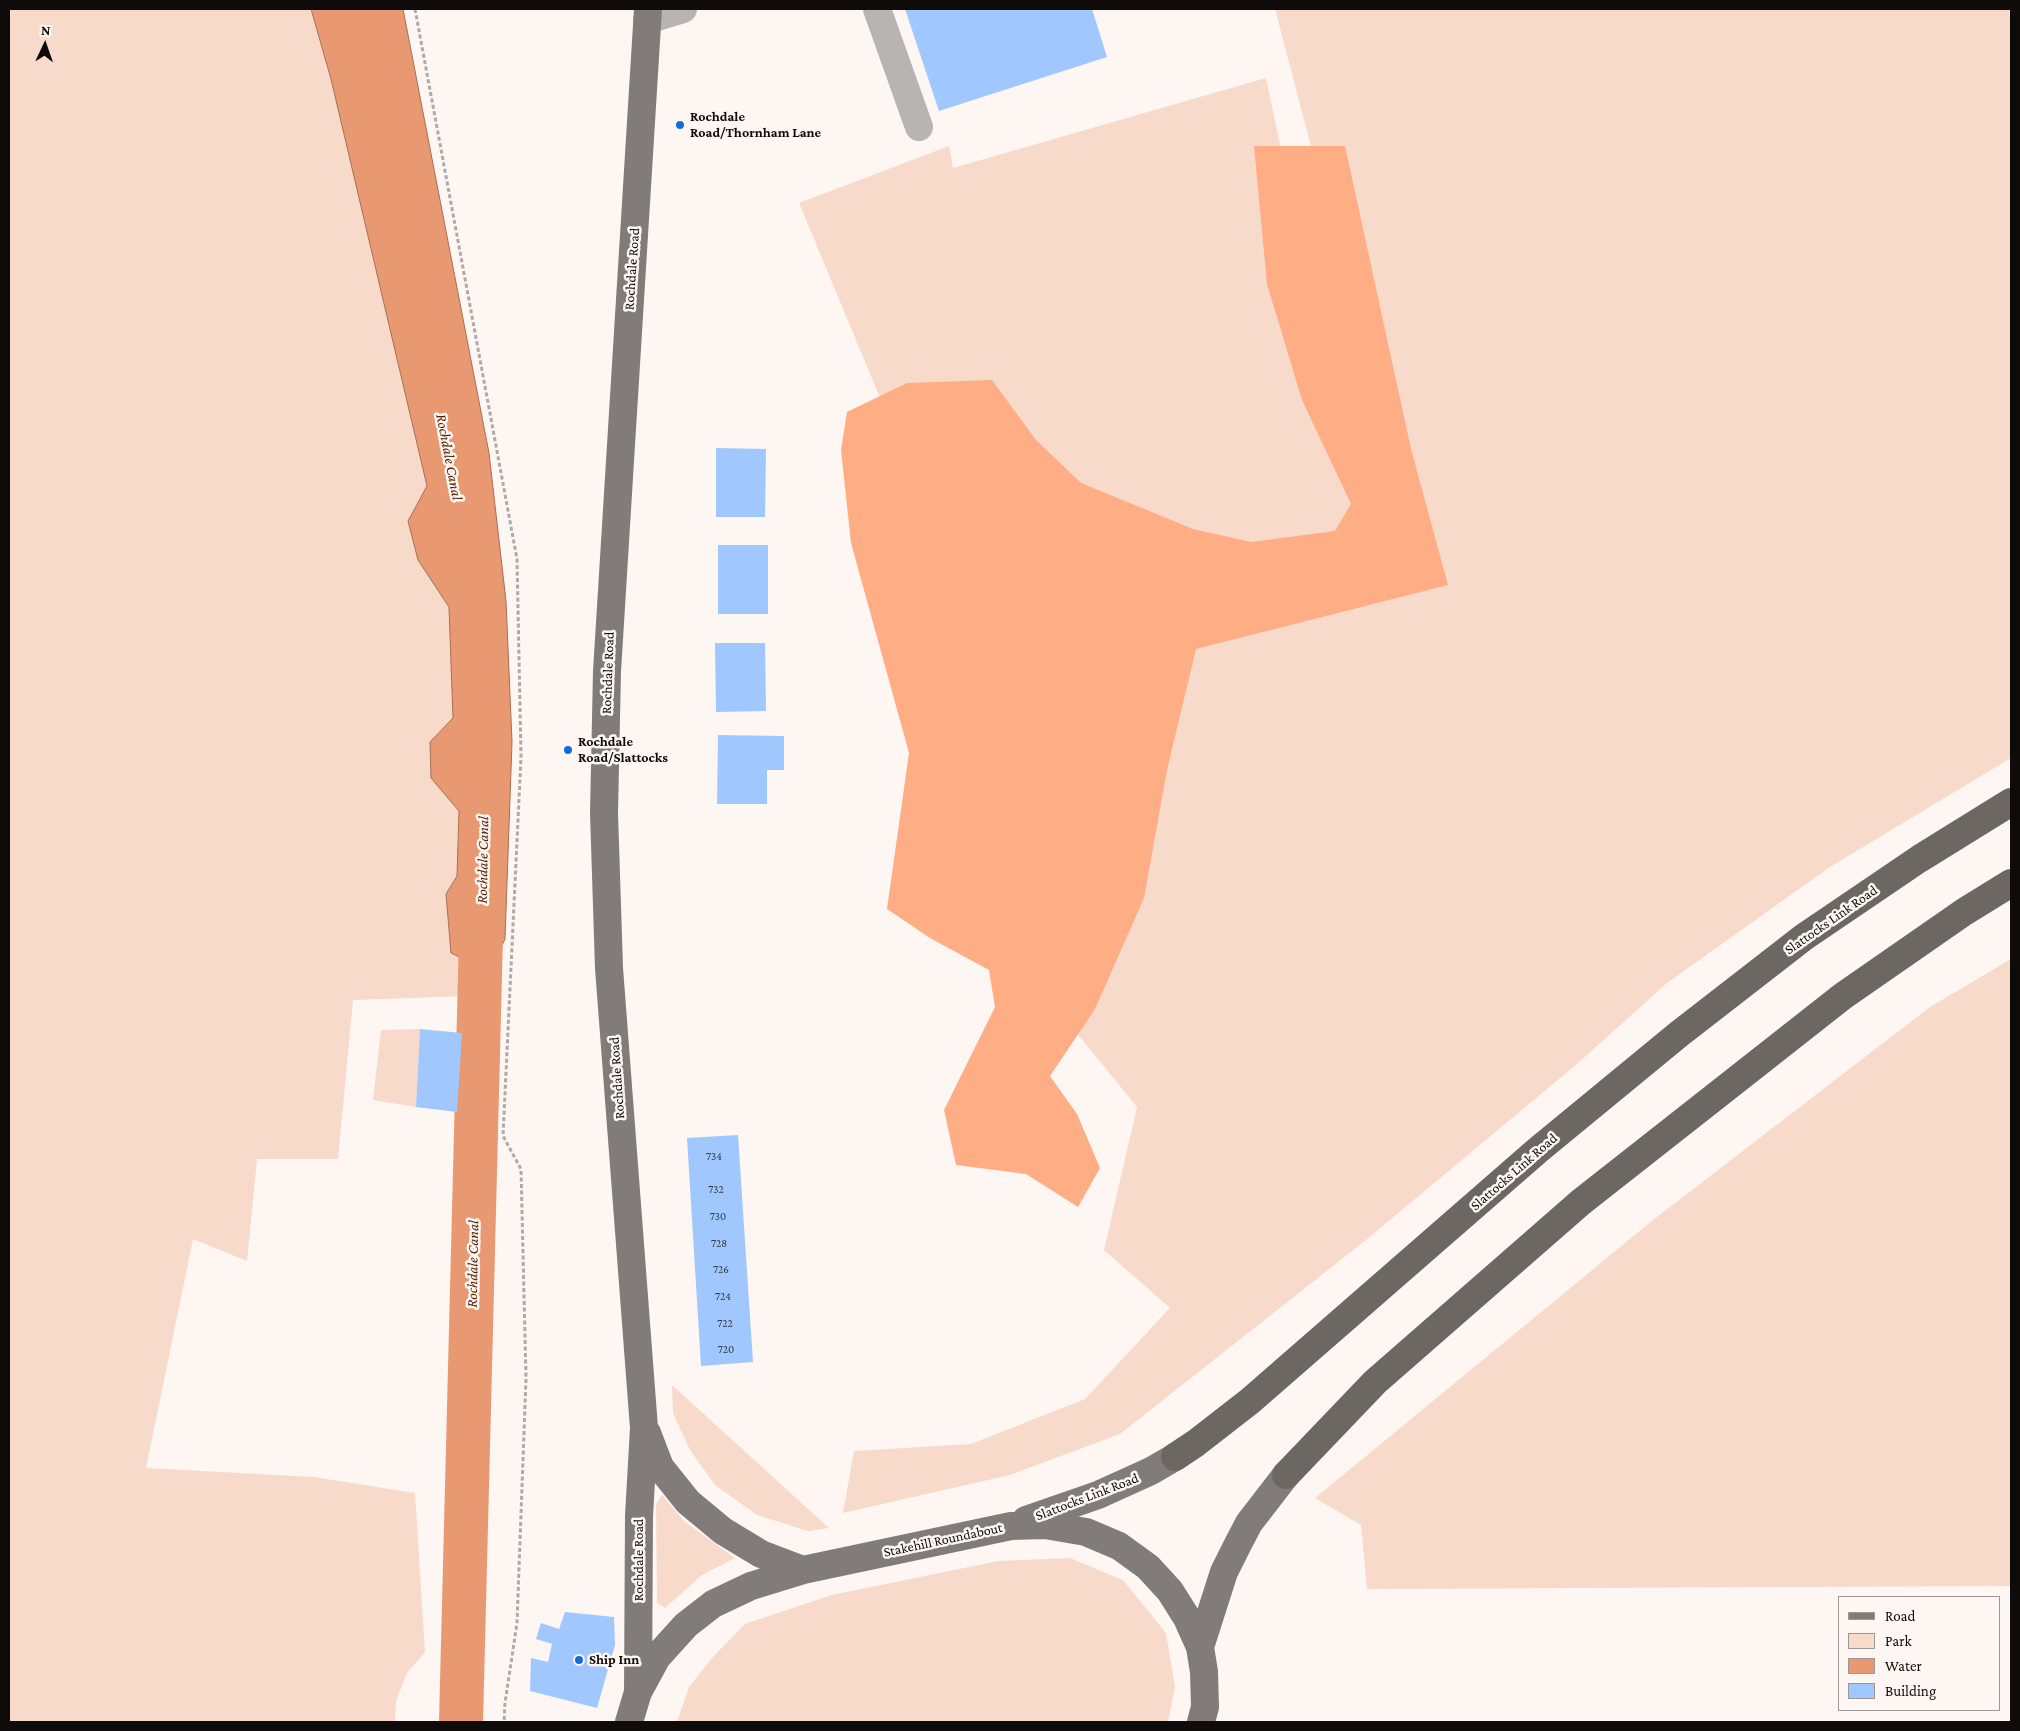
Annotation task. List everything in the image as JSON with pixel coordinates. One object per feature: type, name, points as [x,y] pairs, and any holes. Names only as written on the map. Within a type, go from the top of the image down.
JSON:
[{"type":"highway","name":"Slattocks Link Road","points":[[1175,1457],[1250,1401],[1538,1150],[1679,1034],[1804,938],[1919,859],[2011,802]]},
{"type":"highway","points":[[1286,1475],[1375,1382],[1581,1202],[1842,996],[1964,912],[2011,883]]},
{"type":"main road","name":"Rochdale Road","points":[[638,1692],[640,1516],[644,1428],[609,968],[604,813],[607,671],[648,15]]},
{"type":"main road","name":"Rochdale Road","points":[[644,1428],[660,1467],[688,1502],[730,1536],[761,1554],[803,1570]]},
{"type":"main road","name":"Slattocks Link Road","points":[[1011,1526],[1098,1495],[1151,1471],[1175,1457]]},
{"type":"main road","points":[[1200,1648],[1224,1572],[1249,1523],[1286,1475]]},
{"type":"main road","name":"Stakehill Roundabout","points":[[629,1722],[638,1692],[657,1657],[686,1625],[713,1604],[751,1586],[803,1570],[1011,1526],[1045,1525],[1086,1532],[1119,1546],[1148,1567],[1170,1591],[1187,1618],[1200,1648],[1204,1672],[1207,1717]]},
{"type":"street","points":[[648,15],[683,9]]},
{"type":"street","points":[[877,9],[919,127]]},
{"type":"path","points":[[415,9],[516,559],[521,758],[504,1136],[521,1169],[526,1378],[517,1623],[504,1722]]},
{"type":"green space","points":[[9,9],[311,9],[331,79],[427,487],[408,521],[418,560],[449,607],[453,718],[430,742],[431,777],[459,811],[457,876],[446,894],[451,953],[466,960],[466,996],[353,1000],[338,1159],[257,1159],[247,1261],[193,1239],[146,1468],[314,1477],[415,1493],[425,1652],[407,1673],[396,1701],[395,1722],[9,1722]]},
{"type":"green space","points":[[1275,9],[2011,9],[2011,758],[1830,867],[1667,983],[1577,1064],[1366,1240],[1120,1434],[1010,1475],[843,1513],[854,1451],[971,1444],[1085,1399],[1170,1308],[1104,1250],[1137,1107],[1071,1026],[1165,642],[1423,574]]},
{"type":"green space","points":[[1266,78],[1364,543],[1182,560],[888,417],[799,203],[949,146],[953,168]]},
{"type":"green space","points":[[2011,959],[2011,1586],[1367,1589],[1361,1525],[1315,1498],[1653,1220],[1930,1007]]},
{"type":"green space","points":[[420,1029],[416,1107],[373,1100],[381,1030]]},
{"type":"green space","points":[[672,1385],[829,1528],[808,1531],[757,1515],[715,1485],[690,1450],[673,1413]]},
{"type":"green space","points":[[662,1495],[685,1522],[735,1558],[702,1575],[665,1608],[657,1603],[656,1504]]},
{"type":"green space","points":[[1070,1558],[1123,1580],[1166,1633],[1175,1687],[1168,1722],[677,1722],[689,1687],[712,1658],[745,1624],[832,1595],[998,1561]]},
{"type":"shaded area","points":[[1254,146],[1345,146],[1411,449],[1448,585],[1196,649],[1167,770],[1144,898],[1095,1009],[1050,1076],[1077,1114],[1100,1168],[1078,1207],[1026,1174],[956,1165],[944,1110],[995,1007],[989,970],[930,938],[887,909],[909,753],[851,543],[841,450],[847,412],[907,383],[992,380],[1036,440],[1081,483],[1193,529],[1251,542],[1335,531],[1351,504],[1302,400],[1267,284]]},
{"type":"water","points":[[311,9],[403,9],[489,453],[506,601],[512,742],[505,939],[491,969],[492,997],[466,996],[466,960],[451,953],[446,894],[457,876],[459,811],[431,778],[430,742],[453,718],[449,607],[418,560],[408,521],[427,486],[331,79]]},
{"type":"building","points":[[905,9],[1092,9],[1107,57],[939,111]]},
{"type":"building","points":[[716,448],[766,449],[765,517],[716,517]]},
{"type":"building","points":[[718,545],[768,545],[768,614],[718,614]]},
{"type":"building","points":[[715,643],[765,643],[766,711],[716,712]]},
{"type":"building","points":[[718,735],[784,736],[784,770],[767,770],[767,804],[717,804]]},
{"type":"building","points":[[420,1029],[462,1033],[457,1112],[416,1107]]},
{"type":"building","points":[[738,1135],[753,1362],[701,1366],[687,1138]]},
{"type":"building","name":"Ship Inn","points":[[565,1612],[614,1617],[615,1645],[597,1708],[530,1691],[531,1658],[548,1662],[552,1644],[536,1639],[541,1623],[559,1629]]},
{"type":"waterway","name":"Rochdale Canal","points":[[461,1722],[481,935]]},
{"type":"place","name":"Rochdale Road/Thornham Lane","points":[[680,125]]},
{"type":"place","name":"Rochdale Road/Slattocks","points":[[568,750]]},
{"type":"place","name":"Ship Inn","points":[[579,1660]]}]
